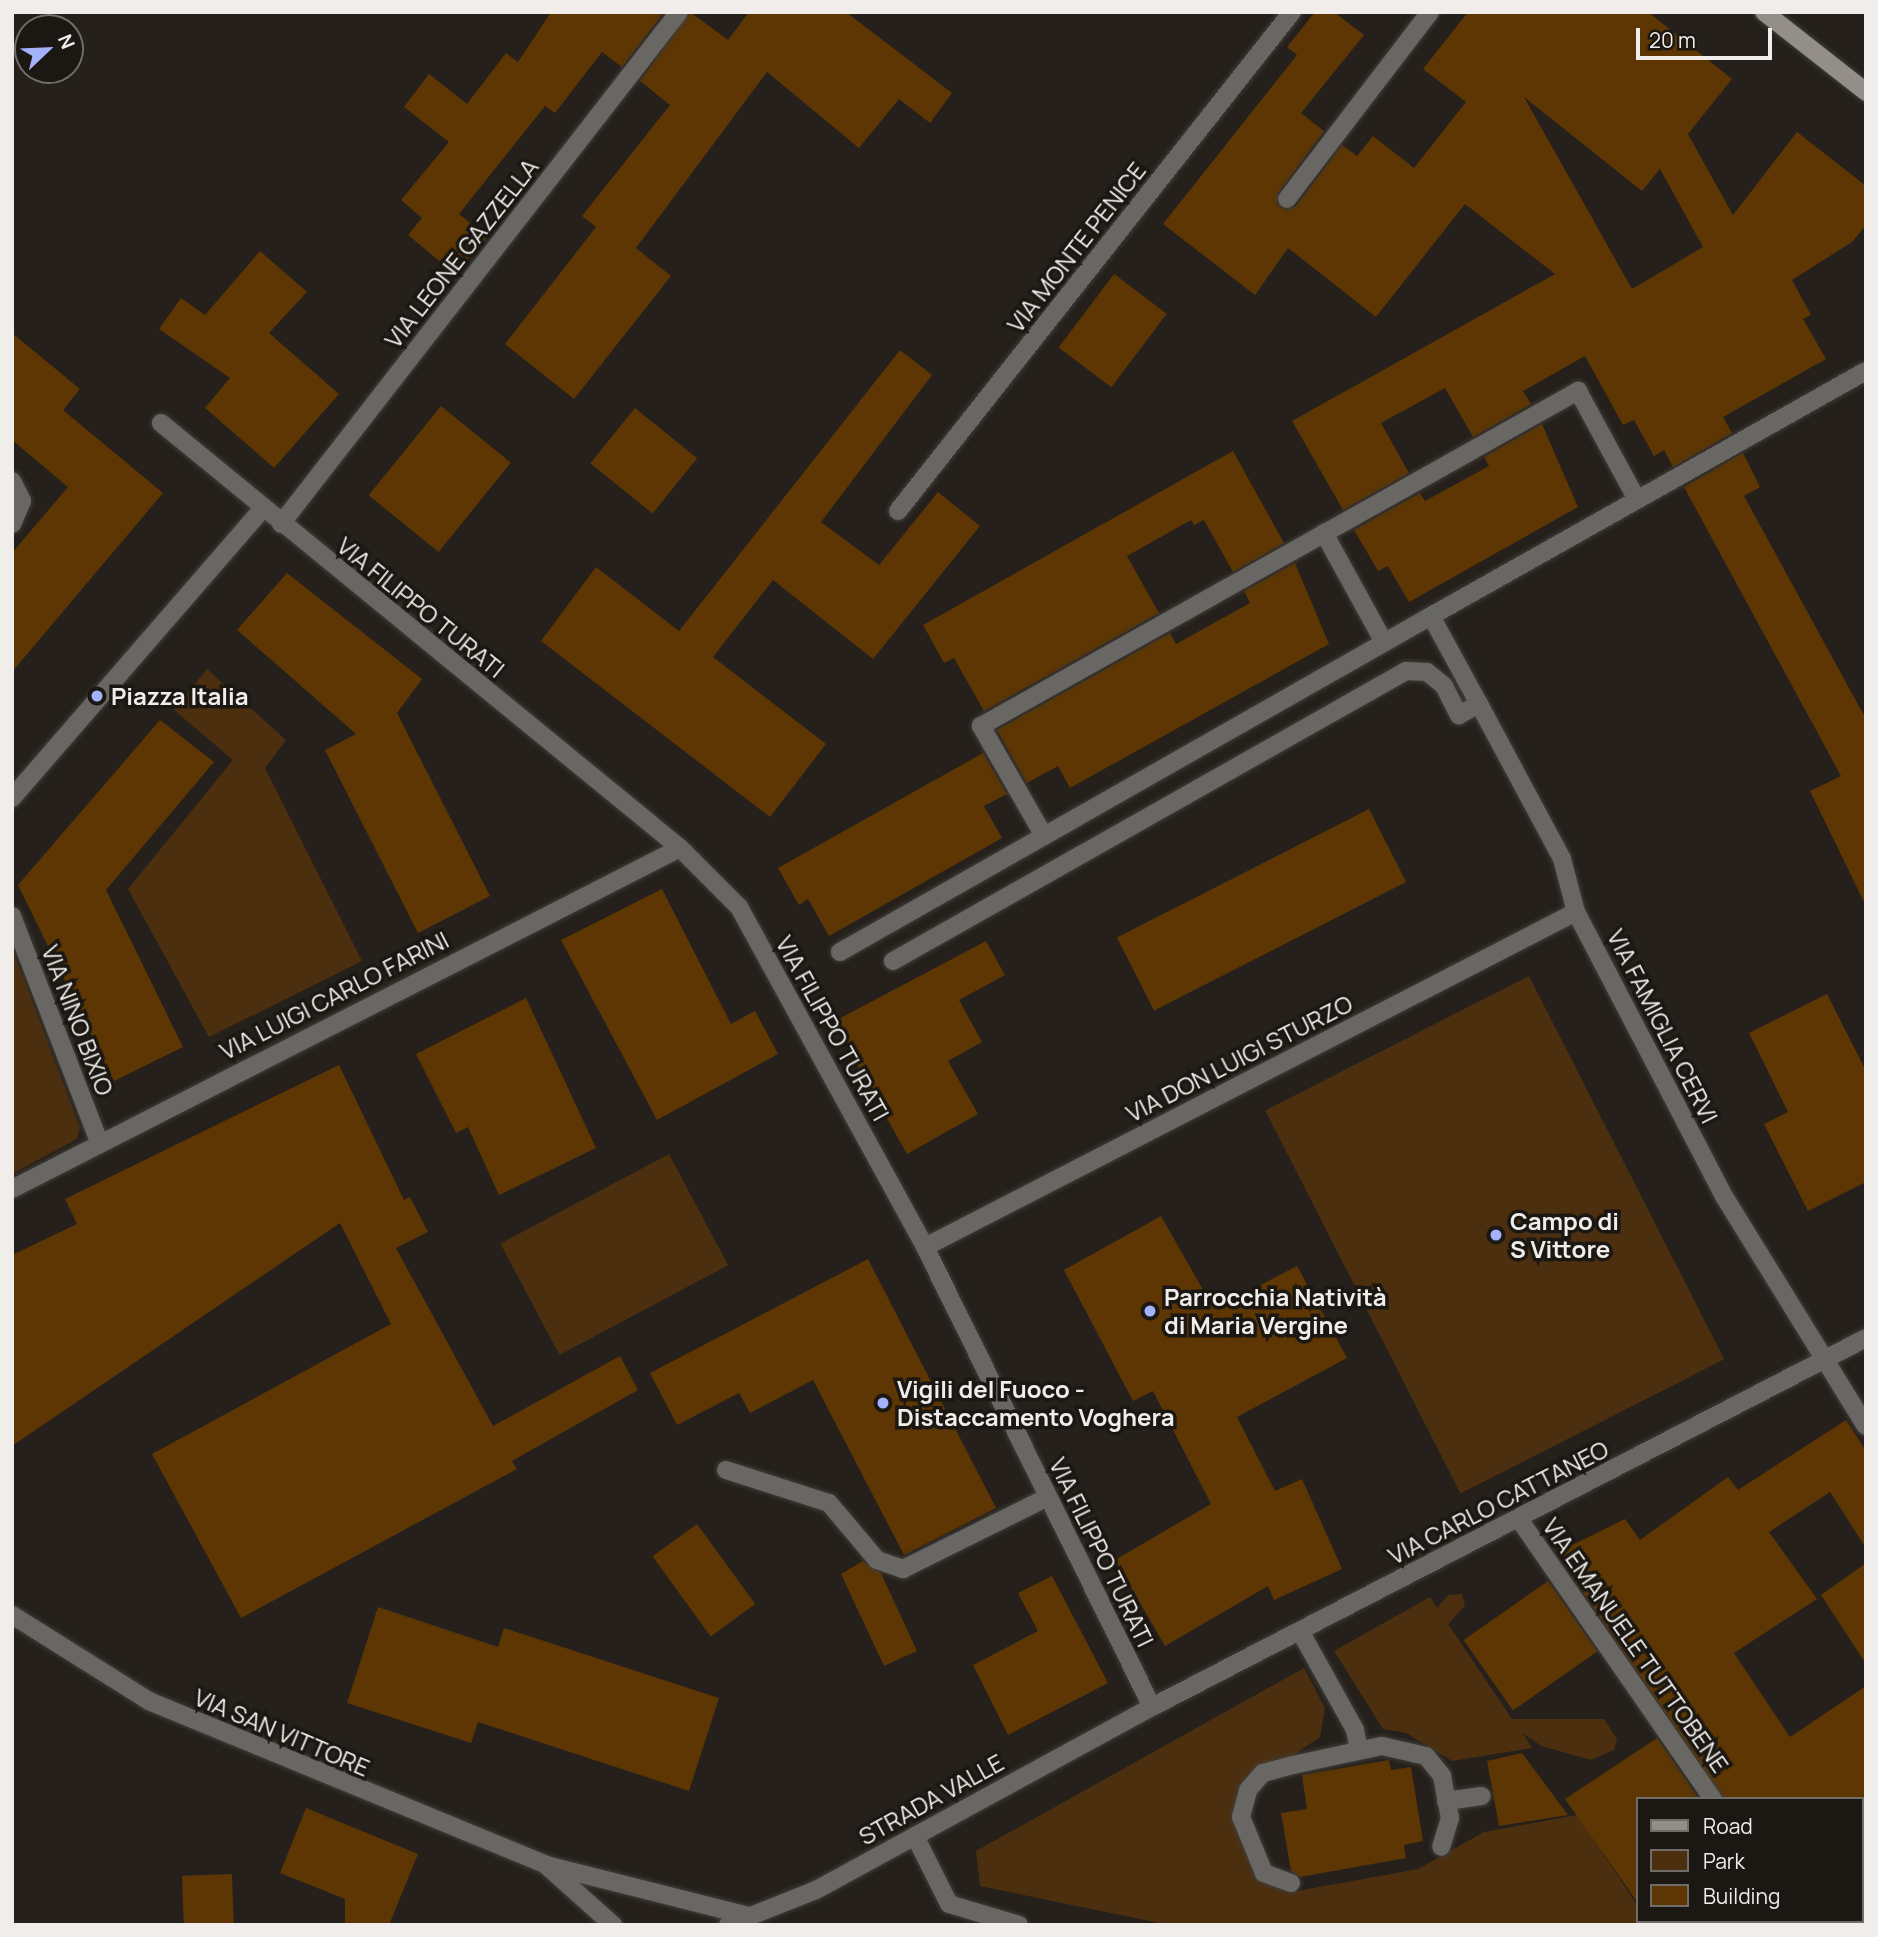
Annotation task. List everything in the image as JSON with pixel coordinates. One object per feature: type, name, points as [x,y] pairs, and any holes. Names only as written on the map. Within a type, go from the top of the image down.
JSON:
[{"type":"main road","points":[[1764,12],[1866,92]]},
{"type":"street","name":"VIA LEONE GAZZELLA","points":[[281,524],[679,12]]},
{"type":"street","name":"VIA MONTE PENICE","points":[[898,511],[1292,12]]},
{"type":"street","points":[[1287,198],[1430,12]]},
{"type":"street","points":[[841,952],[1636,498],[1866,371]]},
{"type":"street","points":[[1044,836],[981,726],[1578,391],[1636,498]]},
{"type":"street","name":"VIA FILIPPO TURATI","points":[[161,423],[262,509],[680,848],[739,907],[925,1247],[1152,1707]]},
{"type":"street","points":[[12,481],[22,501],[12,524]]},
{"type":"street","points":[[12,798],[262,509]]},
{"type":"street","points":[[1324,533],[1384,642]]},
{"type":"street","name":"VIA FAMIGLIA CERVI","points":[[1431,616],[1562,859],[1576,912],[1725,1198],[1821,1362],[1866,1426]]},
{"type":"street","points":[[893,961],[1406,671],[1427,672],[1444,686],[1459,715],[1479,704]]},
{"type":"street","name":"VIA LUIGI CARLO FARINI","points":[[12,1189],[99,1142],[680,848]]},
{"type":"street","name":"VIA DON LUIGI STURZO","points":[[925,1247],[1576,912]]},
{"type":"street","name":"VIA NINO BIXIO","points":[[12,916],[99,1142]]},
{"type":"street","name":"VIA CARLO CATTANEO","points":[[1152,1707],[1866,1338]]},
{"type":"street","points":[[726,1471],[829,1503],[877,1560],[903,1569],[1048,1497]]},
{"type":"street","name":"VIA EMANUELE TUTTOBENE","points":[[1519,1519],[1712,1797]]},
{"type":"street","name":"VIA SAN VITTORE","points":[[12,1615],[149,1701],[439,1826],[546,1865],[749,1916]]},
{"type":"street","points":[[1300,1631],[1355,1730],[1359,1751]]},
{"type":"street","name":"STRADA VALLE","points":[[728,1925],[816,1890],[1152,1707]]},
{"type":"street","points":[[1291,1882],[1264,1873],[1250,1851],[1241,1817],[1248,1790],[1263,1773],[1382,1746],[1426,1756],[1442,1776],[1450,1818],[1441,1847]]},
{"type":"street","points":[[1446,1801],[1482,1796]]},
{"type":"street","points":[[915,1836],[949,1905],[954,1925]]},
{"type":"street","name":"VIA SAN VITTORE","points":[[546,1865],[613,1925]]},
{"type":"street","points":[[949,1905],[1019,1925]]},
{"type":"green space","points":[[207,669],[286,740],[265,768],[362,961],[209,1037],[128,889],[233,760],[174,710]]},
{"type":"green space","points":[[12,948],[80,1128],[77,1139],[12,1174]]},
{"type":"green space","name":"Campo di S Vittore","points":[[1529,976],[1724,1359],[1460,1494],[1265,1110]]},
{"type":"green space","points":[[669,1154],[728,1265],[560,1355],[500,1244]]},
{"type":"green space","points":[[1462,1594],[1465,1606],[1448,1624],[1512,1719],[1604,1719],[1617,1739],[1614,1750],[1591,1760],[1541,1746],[1523,1733],[1532,1748],[1452,1761],[1406,1733],[1383,1729],[1334,1651],[1430,1597],[1437,1608],[1448,1595]]},
{"type":"green space","points":[[1304,1668],[1325,1708],[1320,1737],[1288,1759],[1237,1813],[1257,1875],[1297,1891],[1418,1869],[1484,1832],[1577,1815],[1636,1903],[1636,1923],[1651,1925],[1169,1925],[980,1886],[976,1851]]},
{"type":"building","points":[[551,12],[664,12],[622,67],[602,52],[555,113],[545,106],[459,214],[487,237],[455,274],[408,235],[422,218],[401,200],[449,142],[404,107],[429,74],[467,104],[506,53],[518,62]]},
{"type":"building","points":[[690,12],[728,40],[749,12],[846,12],[952,93],[930,123],[899,99],[859,148],[767,72],[636,248],[671,276],[574,399],[505,344],[596,227],[582,216],[670,105],[640,81]]},
{"type":"building","points":[[1315,12],[1334,12],[1364,35],[1301,113],[1324,131],[1278,193],[1277,204],[1285,210],[1296,206],[1342,145],[1357,156],[1373,136],[1414,168],[1466,102],[1423,69],[1468,12],[1648,12],[1732,79],[1688,134],[1733,215],[1797,132],[1866,186],[1866,225],[1852,242],[1792,280],[1811,315],[1803,319],[1826,359],[1723,417],[1732,433],[1673,467],[1664,450],[1654,456],[1634,420],[1623,425],[1585,356],[1523,391],[1531,404],[1473,437],[1445,388],[1381,423],[1409,473],[1343,510],[1292,421],[1555,274],[1465,204],[1376,317],[1288,248],[1255,295],[1163,224],[1297,55],[1287,47]],"holes":[[[1524,97],[1642,191],[1660,169],[1703,247],[1632,289]]]},
{"type":"building","points":[[260,251],[307,292],[269,333],[339,394],[274,468],[205,408],[230,378],[159,329],[181,298],[205,315]]},
{"type":"building","points":[[1114,274],[1167,314],[1111,387],[1059,347]]},
{"type":"building","points":[[12,333],[80,389],[63,410],[163,493],[12,672],[12,553],[68,487],[12,440]]},
{"type":"building","points":[[900,350],[932,375],[821,522],[879,565],[938,492],[980,526],[873,659],[773,580],[713,657],[826,744],[770,817],[541,641],[596,567],[679,631]]},
{"type":"building","points":[[441,406],[511,463],[439,552],[369,495]]},
{"type":"building","points":[[635,408],[697,458],[652,514],[590,463]]},
{"type":"building","points":[[1542,424],[1578,507],[1409,602],[1388,566],[1378,571],[1354,530],[1420,493],[1425,501],[1489,466],[1484,457]]},
{"type":"building","points":[[1233,451],[1284,543],[1233,572],[1204,520],[1194,525],[1191,520],[1127,556],[1159,613],[984,711],[954,658],[944,663],[923,625]]},
{"type":"building","points":[[1743,453],[1760,487],[1744,496],[1866,719],[1866,906],[1810,791],[1841,776],[1684,487]]},
{"type":"building","points":[[1295,563],[1329,644],[1070,788],[1058,766],[1027,783],[997,730],[1170,633],[1176,644],[1250,603],[1244,591]]},
{"type":"building","points":[[287,573],[422,679],[397,713],[490,896],[418,933],[325,750],[356,734],[237,630]]},
{"type":"building","points":[[160,720],[214,762],[106,890],[183,1047],[114,1081],[18,885]]},
{"type":"building","points":[[983,753],[1007,794],[984,806],[1002,838],[829,936],[808,899],[799,905],[778,868]]},
{"type":"building","points":[[1369,809],[1406,882],[1154,1011],[1117,937]]},
{"type":"building","points":[[662,889],[731,1024],[755,1011],[778,1054],[657,1120],[561,940]]},
{"type":"building","points":[[986,941],[1005,975],[959,1000],[982,1042],[948,1061],[978,1114],[907,1154],[833,1022]]},
{"type":"building","points":[[1827,994],[1866,1071],[1866,1182],[1808,1211],[1764,1124],[1788,1112],[1749,1033]]},
{"type":"building","points":[[526,998],[596,1148],[499,1195],[468,1127],[456,1133],[416,1054]]},
{"type":"building","points":[[339,1065],[404,1200],[410,1197],[428,1232],[396,1248],[493,1426],[620,1356],[638,1390],[512,1461],[517,1469],[241,1618],[152,1454],[391,1324],[340,1223],[12,1446],[12,1255],[77,1224],[65,1199]]},
{"type":"building","points":[[1161,1216],[1214,1309],[1297,1266],[1347,1358],[1237,1417],[1275,1491],[1302,1479],[1342,1569],[1274,1600],[1268,1586],[1165,1646],[1115,1560],[1211,1504],[1153,1391],[1133,1401],[1064,1270]]},
{"type":"building","name":"Vigili del Fuoco - Distaccamento Voghera","points":[[868,1259],[996,1508],[904,1555],[813,1380],[750,1413],[739,1393],[677,1425],[650,1373]]},
{"type":"building","points":[[1846,1420],[1866,1451],[1866,1548],[1830,1492],[1769,1532],[1817,1599],[1734,1653],[1790,1737],[1866,1686],[1866,1799],[1723,1797],[1556,1553],[1625,1519],[1640,1540],[1728,1477],[1738,1490]]},
{"type":"building","points":[[697,1524],[755,1604],[711,1636],[653,1556]]},
{"type":"building","points":[[863,1561],[881,1573],[917,1651],[884,1666],[841,1574]]},
{"type":"building","points":[[1866,1563],[1866,1664],[1821,1595]]},
{"type":"building","points":[[1052,1576],[1108,1683],[1008,1735],[973,1665],[1038,1631],[1018,1593]]},
{"type":"building","points":[[1548,1581],[1597,1651],[1513,1711],[1464,1640]]},
{"type":"building","points":[[378,1607],[498,1647],[504,1628],[719,1698],[689,1791],[478,1722],[471,1743],[347,1703]]},
{"type":"building","points":[[1657,1738],[1698,1797],[1636,1797],[1636,1900],[1565,1799]]},
{"type":"building","points":[[1522,1753],[1568,1815],[1499,1826],[1487,1761]]},
{"type":"building","points":[[1389,1760],[1391,1770],[1411,1767],[1423,1841],[1404,1845],[1406,1858],[1300,1877],[1291,1871],[1281,1813],[1307,1809],[1302,1775]]},
{"type":"building","points":[[306,1808],[418,1854],[389,1925],[345,1925],[345,1899],[280,1873]]},
{"type":"building","points":[[232,1874],[234,1925],[184,1925],[182,1876]]},
{"type":"place","name":"Piazza Italia","points":[[97,696]]},
{"type":"place","name":"Campo di S Vittore","points":[[1496,1235]]},
{"type":"place","name":"Parrocchia Natività di Maria Vergine","points":[[1150,1311]]},
{"type":"place","name":"Vigili del Fuoco - Distaccamento Voghera","points":[[883,1403]]}]
